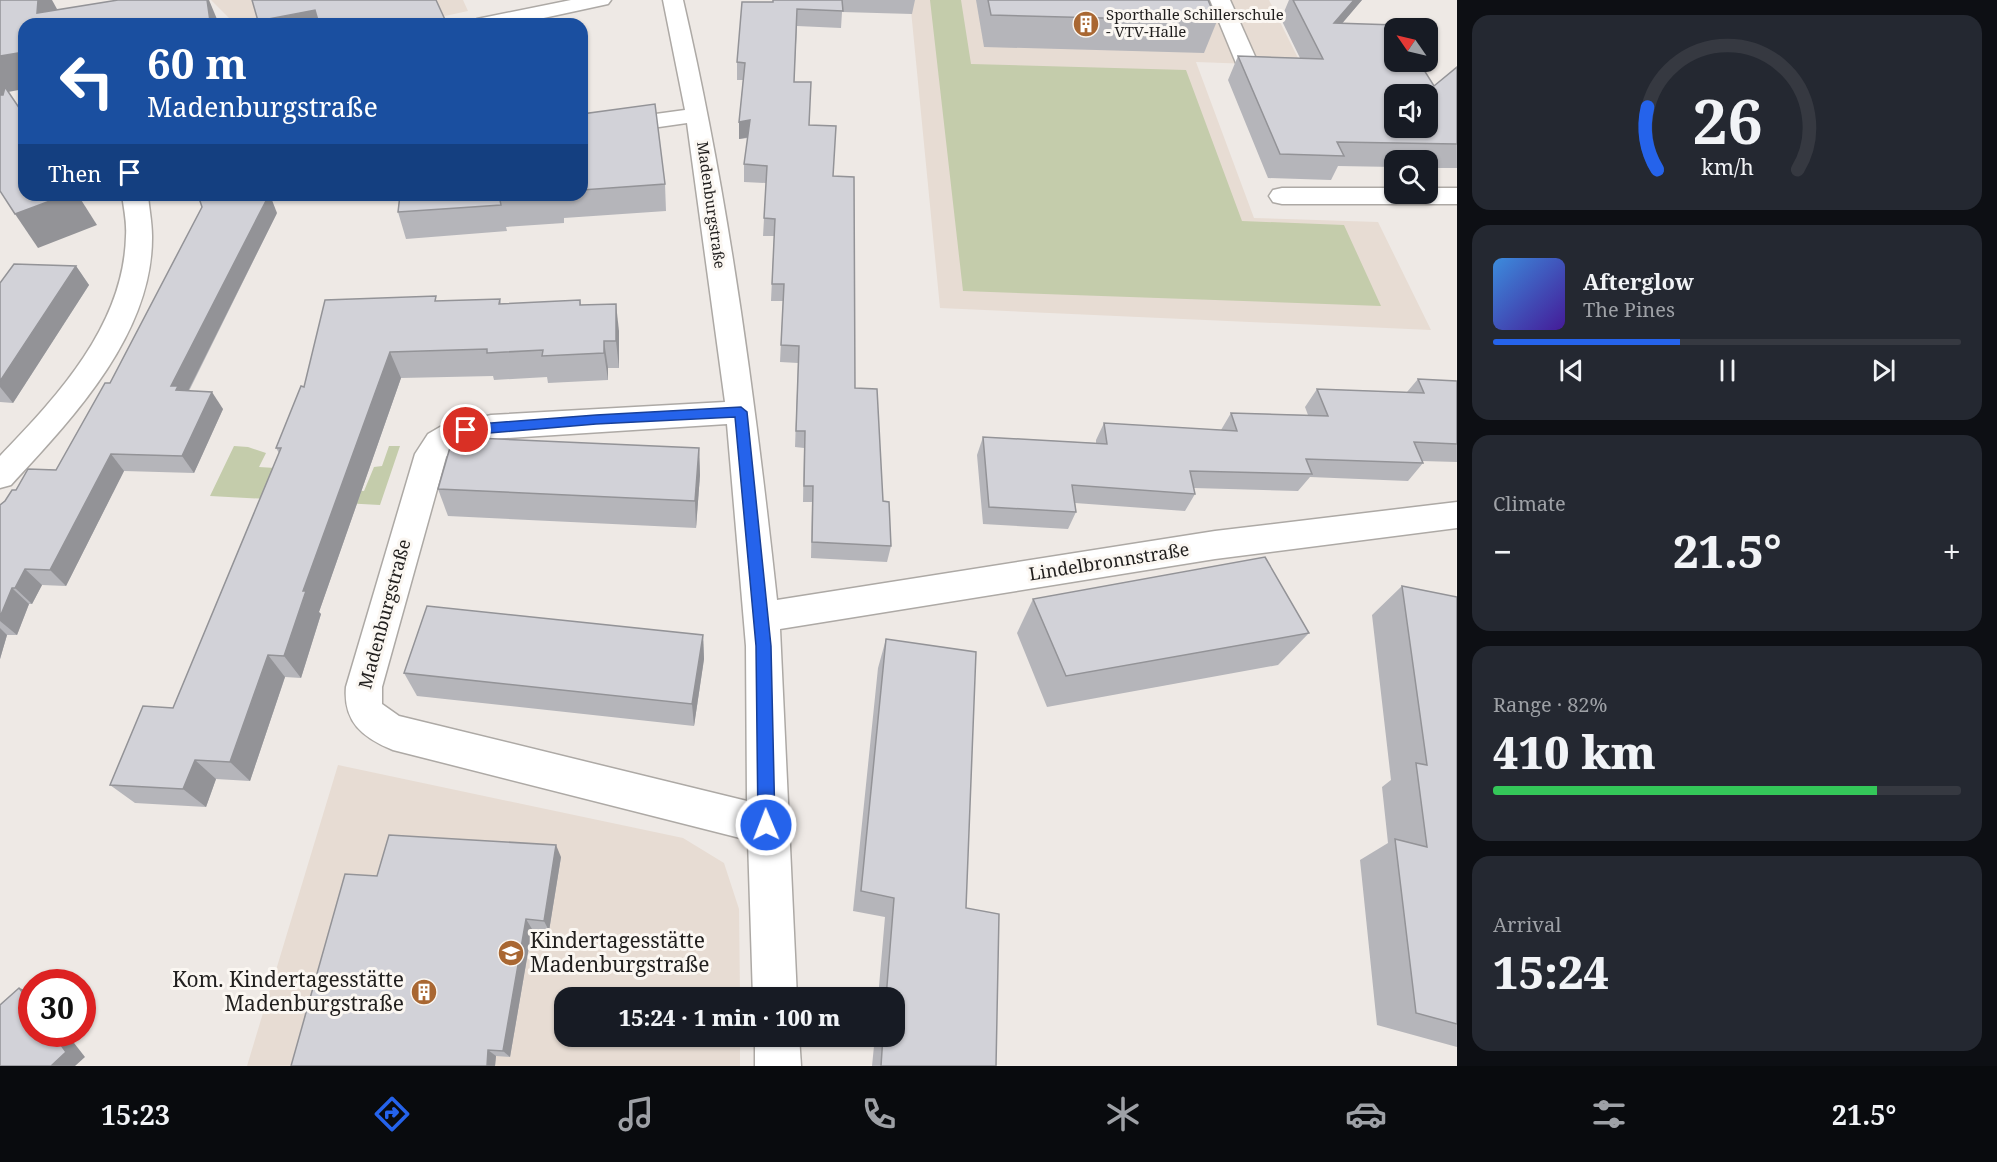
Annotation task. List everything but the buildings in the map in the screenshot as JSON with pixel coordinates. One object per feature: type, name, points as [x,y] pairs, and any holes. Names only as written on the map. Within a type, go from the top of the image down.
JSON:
[{"type":"street","points":[[514,18],[601,0]]},
{"type":"street","name":"Madenburgstraße","points":[[673,0],[698,115],[741,412],[762,617],[766,825],[774,987]]},
{"type":"street","points":[[1220,0],[1247,63]]},
{"type":"street","points":[[588,130],[698,115]]},
{"type":"street","points":[[1282,196],[1457,196]]},
{"type":"street","points":[[0,476],[63,408],[98,358],[123,310],[135,279],[138,253],[135,201]]},
{"type":"street","name":"Madenburgstraße","points":[[741,412],[466,430],[439,442],[431,454],[419,494],[364,687],[362,702],[366,714],[393,732],[766,825]]},
{"type":"street","name":"Lindelbronnstraße","points":[[762,617],[1215,545],[1457,515]]},
{"type":"street","points":[[777,1047],[778,1066]]},
{"type":"shaded area","points":[[211,0],[463,0],[468,11],[436,18],[229,18]]},
{"type":"shaded area","points":[[910,0],[1269,0],[1302,66],[1196,62],[1254,218],[1378,222],[1431,330],[940,308]]},
{"type":"shaded area","name":"Kindertagesstätte Madenburgstraße","points":[[338,765],[683,838],[724,863],[739,909],[740,987],[554,987],[554,1047],[740,1047],[740,1066],[247,1066]]},
{"type":"green space","points":[[930,0],[961,0],[971,64],[1186,70],[1242,221],[1344,225],[1381,306],[963,291]]},
{"type":"green space","points":[[234,446],[248,447],[266,453],[259,467],[275,468],[332,489],[364,491],[374,467],[382,466],[389,446],[400,446],[380,505],[210,496]]},
{"type":"place","name":"Sporthalle Schillerschule - VTV-Halle","points":[[1086,24]]},
{"type":"place","name":"Kindertagesstätte Madenburgstraße","points":[[511,953]]},
{"type":"place","name":"Kom. Kindertagesstätte Madenburgstraße","points":[[424,992]]},
{"type":"route","points":[[466,430],[596,419],[741,412],[764,646],[766,825]]}]
